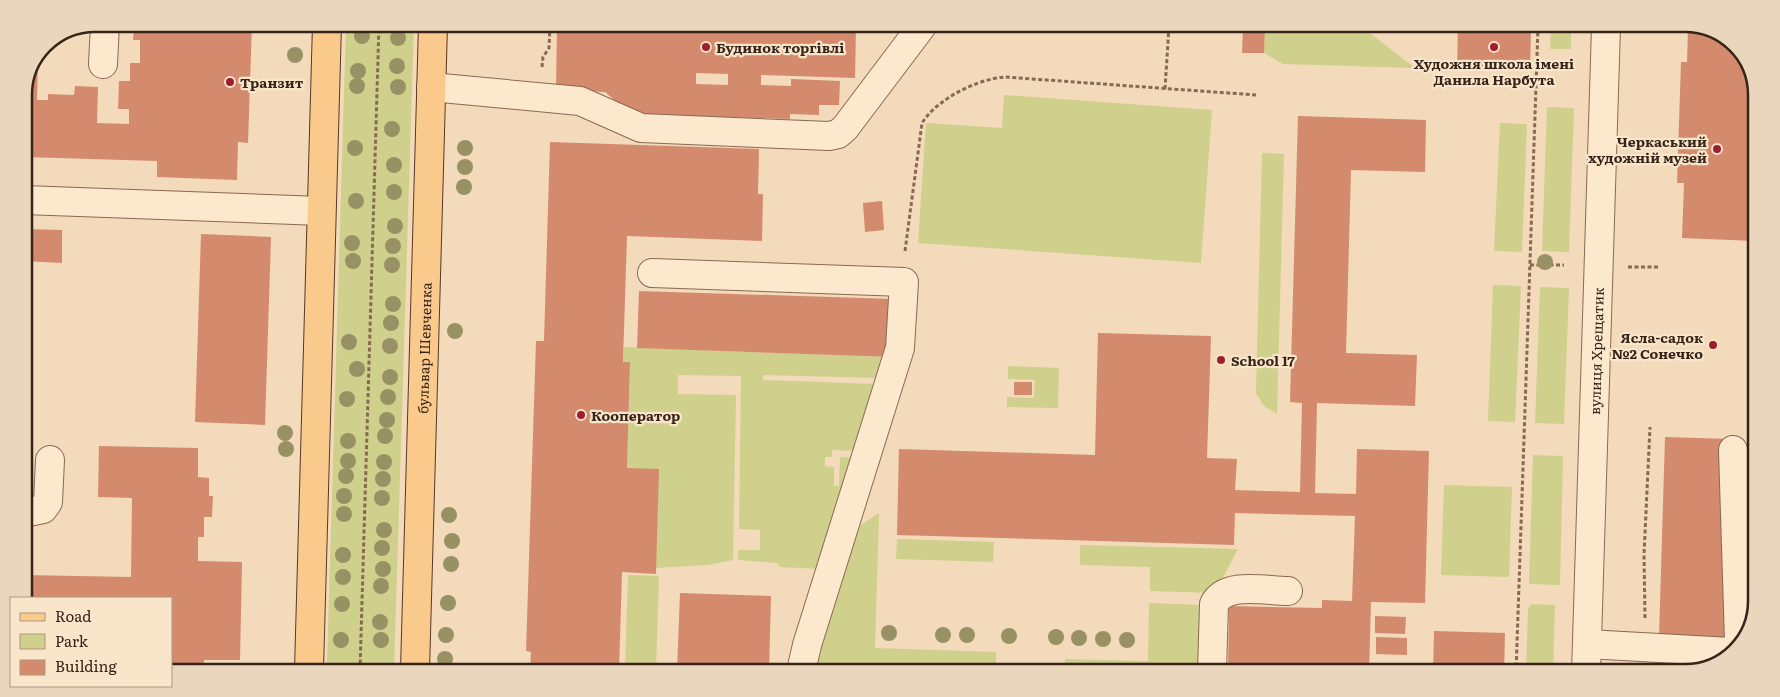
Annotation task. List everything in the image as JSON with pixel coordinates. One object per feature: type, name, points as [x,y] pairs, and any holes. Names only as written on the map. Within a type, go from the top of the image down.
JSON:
[{"type":"main road","points":[[309,664],[327,32]]},
{"type":"main road","name":"бульвар Шевченка","points":[[415,664],[434,32]]},
{"type":"street","points":[[103,64],[105,32]]},
{"type":"street","points":[[431,87],[580,101],[640,128],[829,136],[838,134],[917,32]]},
{"type":"street","name":"вулиця Хрещатик","points":[[1586,664],[1606,32]]},
{"type":"street","points":[[32,200],[321,211]]},
{"type":"street","points":[[652,273],[904,282],[900,348],[806,645],[802,664]]},
{"type":"street","points":[[1733,450],[1740,631]]},
{"type":"street","points":[[33,511],[43,509],[48,502],[50,460]]},
{"type":"street","points":[[1212,664],[1214,604],[1218,597],[1233,590],[1288,591]]},
{"type":"street","points":[[1587,644],[1723,651]]},
{"type":"path","points":[[360,664],[379,32]]},
{"type":"path","points":[[541,97],[542,60],[549,48],[550,32]]},
{"type":"path","points":[[1165,89],[1170,32]]},
{"type":"path","points":[[1516,664],[1538,32]]},
{"type":"path","points":[[904,282],[907,230],[919,131],[927,115],[935,107],[972,85],[988,78],[1005,77],[1256,95]]},
{"type":"path","points":[[1530,265],[1564,265]]},
{"type":"path","points":[[1628,267],[1658,267]]},
{"type":"path","points":[[1645,647],[1644,555],[1650,427]]},
{"type":"green space","points":[[346,32],[414,32],[394,664],[327,663]]},
{"type":"green space","points":[[1265,32],[1368,32],[1415,68],[1283,64],[1264,53]]},
{"type":"green space","points":[[1551,32],[1571,32],[1571,49],[1550,49]]},
{"type":"green space","points":[[1004,95],[1212,110],[1201,263],[918,243],[926,123],[1002,128]]},
{"type":"green space","points":[[1547,107],[1574,108],[1569,252],[1542,251]]},
{"type":"green space","points":[[1500,123],[1527,124],[1522,252],[1494,251]]},
{"type":"green space","points":[[1262,153],[1284,154],[1277,414],[1264,406],[1256,393]]},
{"type":"green space","points":[[1493,285],[1521,286],[1515,422],[1488,421]]},
{"type":"green space","points":[[1540,287],[1569,288],[1564,424],[1535,423]]},
{"type":"green space","points":[[624,347],[884,357],[877,378],[763,375],[763,380],[876,384],[856,451],[832,450],[832,457],[825,457],[825,466],[834,467],[834,486],[839,486],[840,457],[854,458],[820,569],[780,567],[777,563],[738,560],[738,550],[760,550],[760,530],[739,529],[741,376],[678,375],[678,394],[736,395],[733,560],[708,565],[656,568],[627,468],[630,362],[623,362]]},
{"type":"green space","points":[[1008,366],[1059,368],[1058,408],[1007,407],[1007,397],[1034,398],[1035,380],[1008,379]]},
{"type":"green space","points":[[1533,455],[1563,456],[1560,585],[1529,584]]},
{"type":"green space","points":[[1444,485],[1512,487],[1509,577],[1441,575]]},
{"type":"green space","points":[[879,513],[875,648],[996,652],[996,664],[815,664],[858,527]]},
{"type":"green space","points":[[897,539],[994,542],[993,562],[896,559]]},
{"type":"green space","points":[[1080,545],[1238,549],[1215,593],[1150,591],[1150,567],[1080,565]]},
{"type":"green space","points":[[628,575],[659,576],[656,664],[625,664]]},
{"type":"green space","points":[[1149,603],[1202,605],[1200,664],[1065,664],[1065,659],[1148,661]]},
{"type":"green space","points":[[1531,604],[1555,605],[1553,664],[1526,664],[1528,609]]},
{"type":"building","points":[[134,32],[252,32],[248,143],[238,142],[237,180],[157,177],[157,161],[32,157],[32,96],[38,71],[37,100],[48,100],[48,94],[74,95],[75,86],[98,87],[97,123],[129,124],[129,109],[118,109],[119,81],[130,81],[130,63],[140,63],[140,40],[133,40]]},
{"type":"building","points":[[557,32],[856,32],[855,78],[761,75],[761,85],[791,86],[791,79],[840,81],[839,105],[819,105],[819,115],[790,114],[790,119],[631,114],[605,92],[556,90]],"holes":[[[696,73],[728,74],[728,85],[696,84]]]},
{"type":"building","points":[[1243,32],[1265,32],[1264,53],[1242,53]]},
{"type":"building","name":"Художня школа імені Данила Нарбута","points":[[1458,32],[1531,32],[1530,70],[1457,67]]},
{"type":"building","name":"Черкаський художній музей","points":[[1688,33],[1697,34],[1712,39],[1726,48],[1734,57],[1744,75],[1747,92],[1747,241],[1682,238],[1684,183],[1677,183],[1681,62],[1687,62]]},
{"type":"building","points":[[1298,116],[1426,120],[1425,172],[1351,170],[1346,353],[1417,355],[1415,406],[1317,403],[1315,493],[1356,494],[1357,449],[1429,451],[1425,603],[1371,602],[1369,664],[1228,664],[1229,606],[1322,608],[1322,600],[1352,601],[1355,516],[1235,513],[1234,545],[897,535],[899,449],[1095,455],[1098,333],[1211,336],[1207,458],[1237,459],[1235,490],[1300,492],[1302,403],[1290,402]]},
{"type":"building","name":"Кооператор","points":[[550,142],[759,149],[758,194],[763,194],[762,241],[627,236],[623,362],[630,362],[627,468],[659,469],[656,574],[622,572],[619,664],[530,664],[531,652],[526,651],[536,341],[544,341]]},
{"type":"building","points":[[882,201],[884,230],[865,232],[863,203]]},
{"type":"building","points":[[32,229],[62,230],[62,263],[32,261]]},
{"type":"building","points":[[201,234],[271,237],[265,425],[195,422]]},
{"type":"building","points":[[639,291],[893,299],[892,357],[637,348]]},
{"type":"building","points":[[1014,382],[1032,382],[1032,395],[1014,395]]},
{"type":"building","points":[[1665,437],[1730,439],[1724,639],[1659,637]]},
{"type":"building","points":[[99,446],[198,448],[198,477],[209,478],[209,496],[213,496],[212,517],[204,517],[204,537],[198,537],[198,561],[242,562],[240,660],[204,660],[204,664],[172,664],[172,597],[33,597],[33,575],[131,577],[132,498],[98,497]]},
{"type":"building","points":[[680,593],[771,596],[769,664],[677,664]]},
{"type":"building","points":[[1375,616],[1406,617],[1405,634],[1375,633]]},
{"type":"building","points":[[1434,631],[1505,633],[1504,664],[1433,664]]},
{"type":"building","points":[[1376,637],[1407,638],[1407,655],[1376,654]]},
{"type":"place","name":"Будинок торгівлі","points":[[706,47]]},
{"type":"place","name":"Художня школа імені Данила Нарбута","points":[[1494,47]]},
{"type":"place","name":"Транзит","points":[[230,82]]},
{"type":"place","name":"Черкаський художній музей","points":[[1717,149]]},
{"type":"place","name":"Ясла-садок №2 Сонечко","points":[[1713,345]]},
{"type":"place","name":"School 17","points":[[1221,360]]},
{"type":"place","name":"Кооператор","points":[[581,415]]}]
